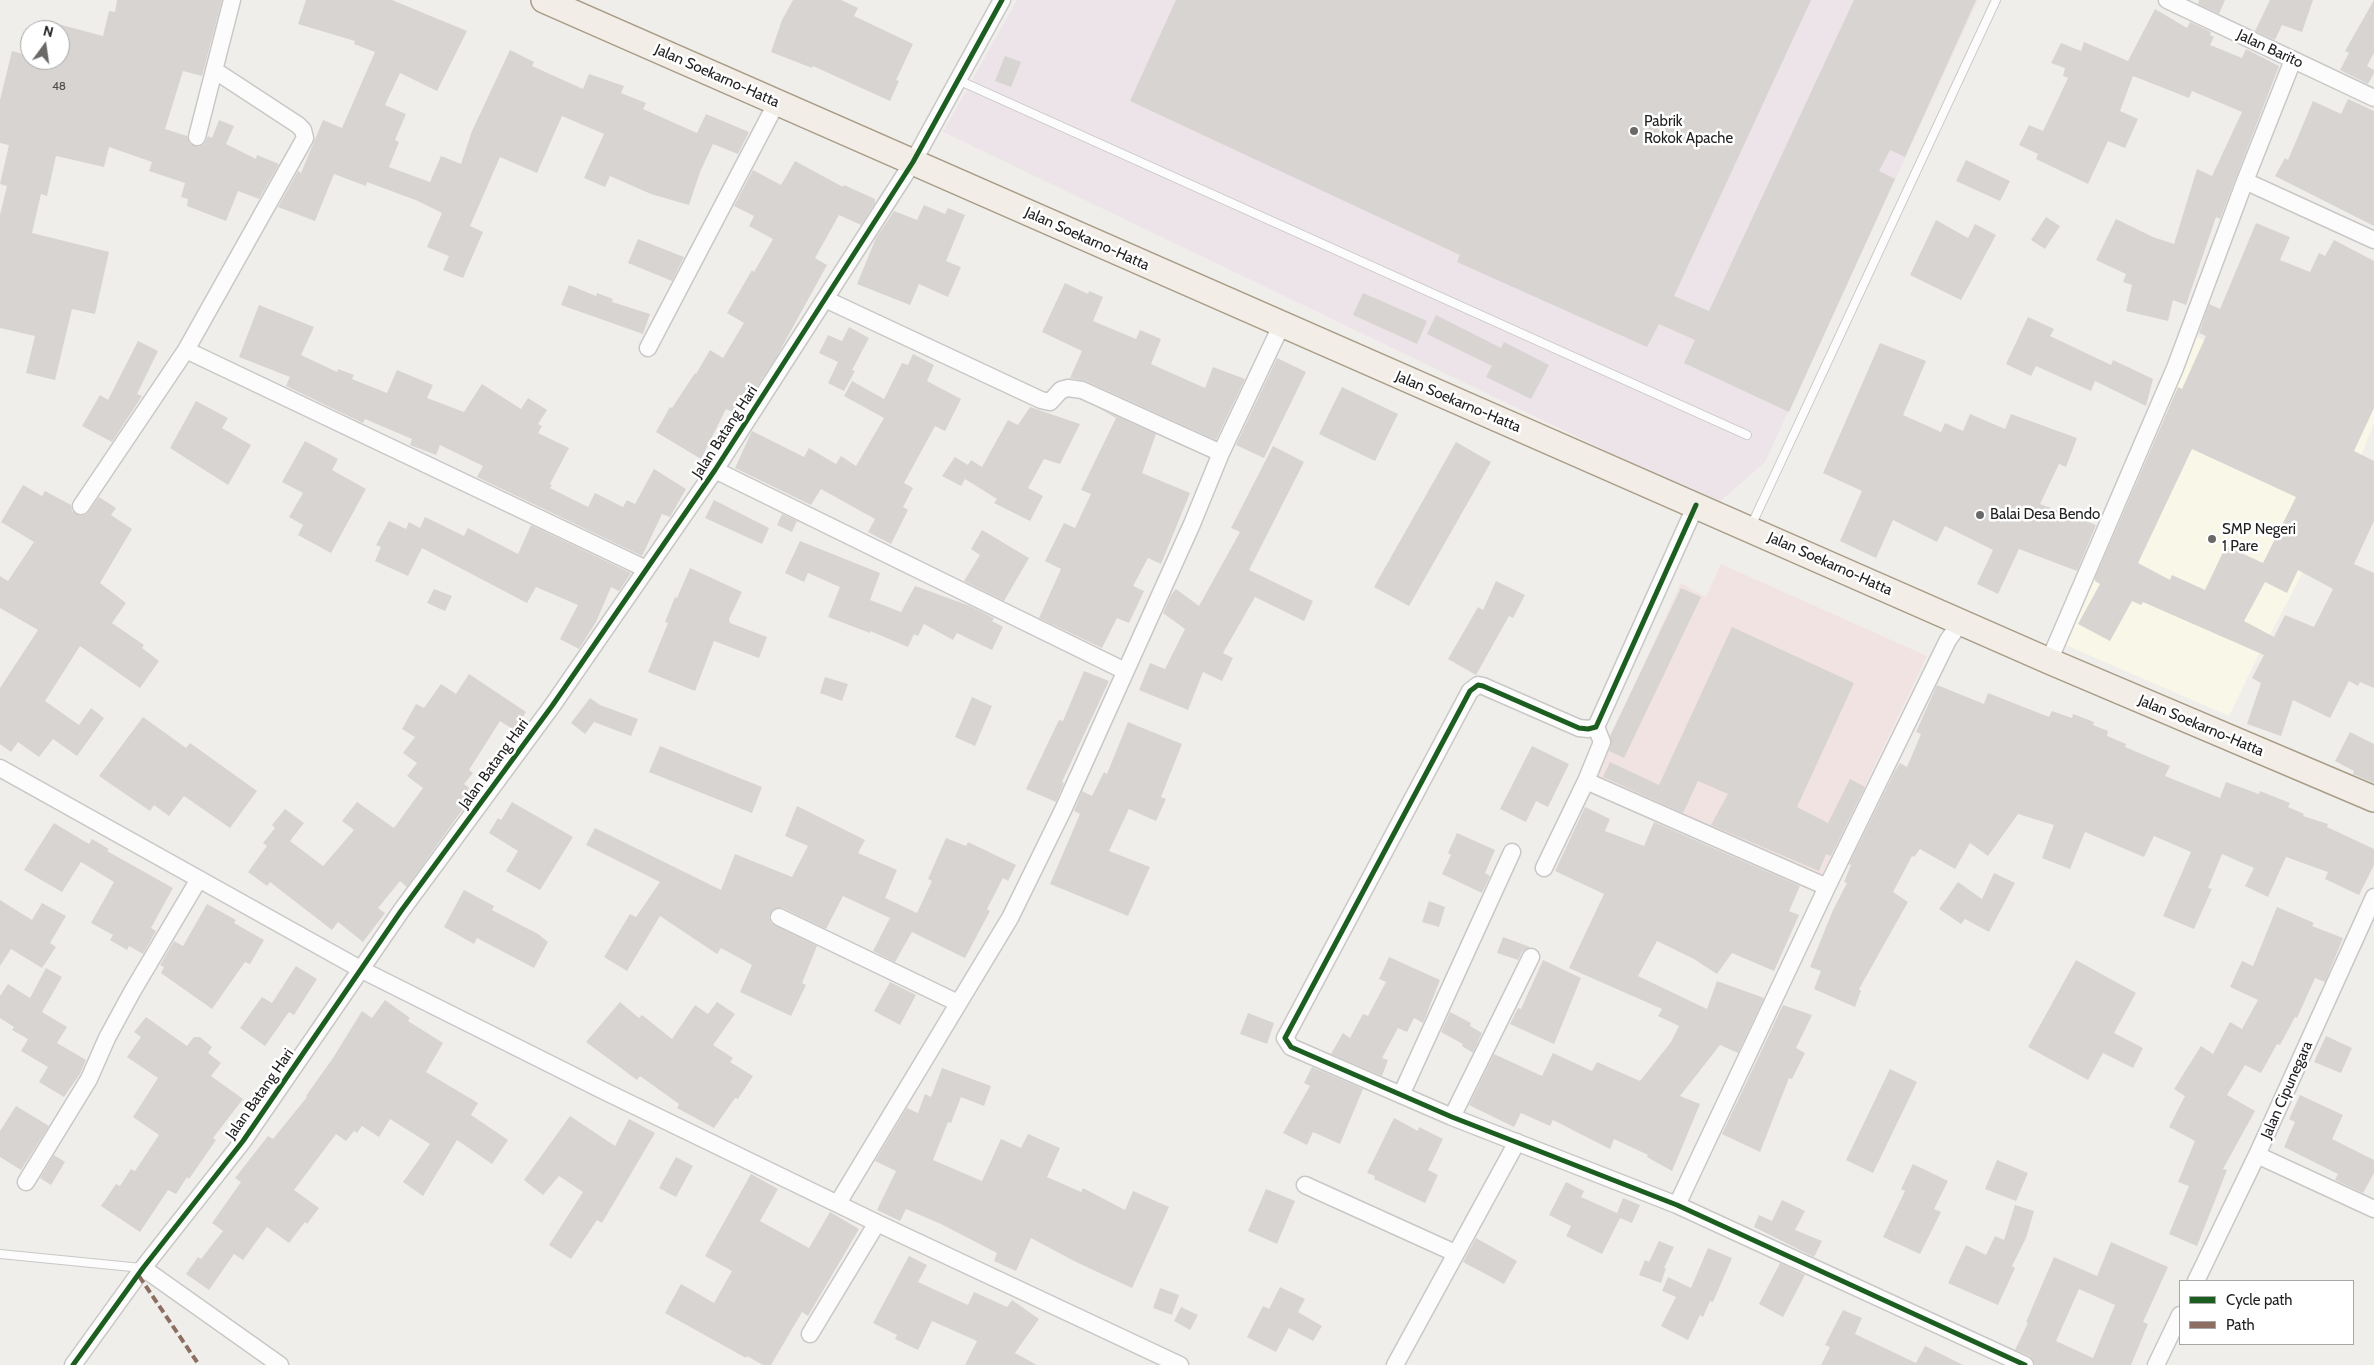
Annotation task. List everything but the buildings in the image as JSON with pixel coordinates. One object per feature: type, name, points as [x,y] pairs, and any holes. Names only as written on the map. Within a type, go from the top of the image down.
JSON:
[{"type":"main road","name":"Jalan Soekarno-Hatta","points":[[544,0],[1282,326],[2049,661],[2374,799]]},
{"type":"street","points":[[197,137],[232,0]]},
{"type":"street","name":"Jalan Batang Hari","points":[[73,1365],[143,1268],[243,1141],[401,911],[552,706],[715,470],[913,162],[1002,0]]},
{"type":"street","name":"Jalan Barito","points":[[2167,0],[2294,60],[2372,93]]},
{"type":"street","points":[[2049,661],[2175,368],[2245,181],[2294,60]]},
{"type":"street","points":[[82,506],[186,350],[305,138],[303,130],[298,125],[214,70]]},
{"type":"street","points":[[648,348],[777,102]]},
{"type":"street","points":[[2245,181],[2374,240]]},
{"type":"street","points":[[825,299],[1041,400],[1050,402],[1061,390],[1068,388],[1082,390],[1221,453]]},
{"type":"street","points":[[838,1203],[1010,918],[1063,810],[1192,524],[1221,453],[1282,326]]},
{"type":"street","points":[[186,350],[646,569]]},
{"type":"street","points":[[715,470],[1125,671]]},
{"type":"street","points":[[1544,868],[1586,782],[1602,742],[1596,727],[1696,506]]},
{"type":"street","points":[[1677,1205],[1827,887],[1948,640],[1961,622]]},
{"type":"street","points":[[1596,727],[1588,729],[1579,728],[1483,686],[1473,688],[1285,1038],[1291,1047],[1452,1117],[1677,1205],[2025,1365]]},
{"type":"street","points":[[0,768],[362,970],[600,1089],[877,1223],[1180,1365]]},
{"type":"street","points":[[1586,782],[1827,887]]},
{"type":"street","points":[[1401,1095],[1512,852]]},
{"type":"street","points":[[26,1182],[89,1079],[107,1038],[132,992],[199,879]]},
{"type":"street","name":"Jalan Cipunegara","points":[[2196,1280],[2257,1155],[2374,897]]},
{"type":"street","points":[[779,917],[958,1003]]},
{"type":"street","points":[[1452,1117],[1531,957]]},
{"type":"street","points":[[1395,1365],[1517,1142]]},
{"type":"street","points":[[2257,1155],[2374,1209]]},
{"type":"street","points":[[1305,1185],[1455,1253]]},
{"type":"street","points":[[810,1334],[877,1223]]},
{"type":"street","points":[[143,1268],[280,1365]]},
{"type":"street","points":[[2156,1365],[2179,1317]]},
{"type":"lane","points":[[1750,529],[1996,0]]},
{"type":"lane","points":[[958,80],[1746,435]]},
{"type":"lane","points":[[0,1254],[143,1268]]},
{"type":"shaded area","name":"Pabrik Rokok Apache","points":[[1017,0],[1978,0],[1765,462],[1717,504],[943,132]]},
{"type":"shaded area","name":"SMP Negeri 1 Pare","points":[[2195,336],[2269,369],[2374,396],[2374,423],[2361,456],[2229,716],[2061,643]]},
{"type":"shaded area","points":[[1721,564],[1927,656],[1821,878],[1592,777],[1681,583],[1706,597]]},
{"type":"marked path","points":[[139,1276],[199,1365]]},
{"type":"cycle path","points":[[73,1365],[143,1268],[243,1141],[401,911],[552,706],[715,470],[913,162],[1002,0]]},
{"type":"cycle path","points":[[1696,505],[1596,727],[1588,729],[1579,728],[1483,686],[1478,685],[1470,691],[1285,1038],[1291,1047],[1452,1117],[1677,1205],[2025,1365]]},
{"type":"place","name":"Pabrik Rokok Apache","points":[[1634,131]]},
{"type":"place","name":"Balai Desa Bendo","points":[[1980,515]]},
{"type":"place","name":"SMP Negeri 1 Pare","points":[[2212,539]]}]
